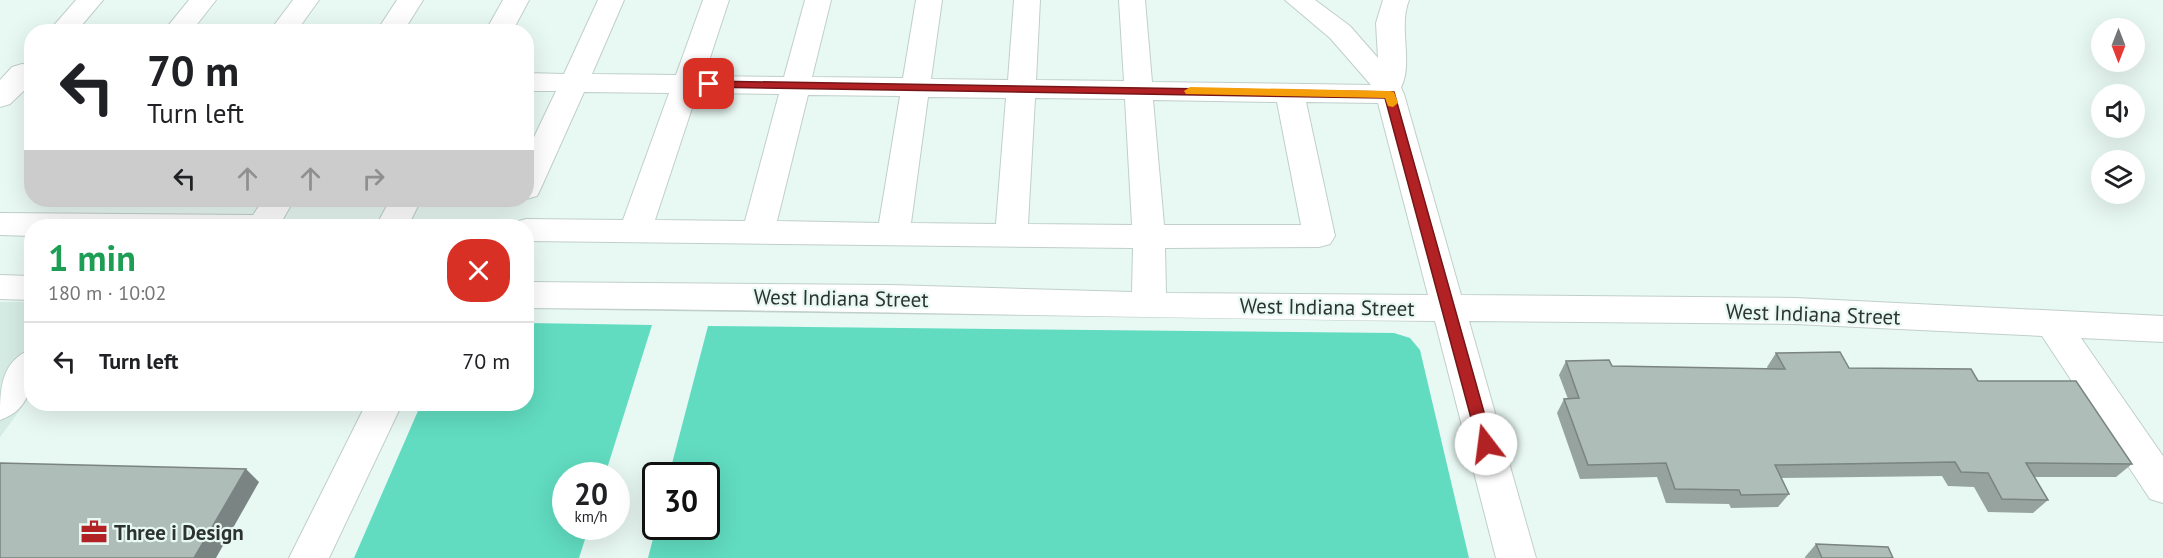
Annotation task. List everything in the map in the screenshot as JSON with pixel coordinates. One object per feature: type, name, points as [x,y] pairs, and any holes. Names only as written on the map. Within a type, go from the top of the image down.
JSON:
[{"type":"main road","points":[[68,24],[90,0]]},
{"type":"main road","points":[[183,24],[203,0]]},
{"type":"main road","points":[[288,24],[306,0]]},
{"type":"main road","points":[[394,24],[410,0]]},
{"type":"main road","points":[[502,24],[516,0]]},
{"type":"main road","points":[[534,170],[611,0]]},
{"type":"main road","points":[[635,231],[716,0]]},
{"type":"main road","points":[[758,232],[819,0]]},
{"type":"main road","points":[[893,234],[929,0]]},
{"type":"main road","points":[[1011,236],[1027,0]]},
{"type":"main road","points":[[1132,0],[1141,90],[1149,237],[1149,305]]},
{"type":"main road","points":[[1298,0],[1340,32],[1389,91],[1516,558]]},
{"type":"main road","points":[[1389,91],[1395,73],[1390,48],[1390,12],[1396,0]]},
{"type":"main road","points":[[0,98],[21,71]]},
{"type":"main road","points":[[534,82],[1022,87],[1290,93],[1389,91]]},
{"type":"main road","points":[[534,230],[1011,236],[1319,236],[1290,93]]},
{"type":"main road","points":[[6,224],[24,207]]},
{"type":"main road","points":[[140,219],[149,207]]},
{"type":"main road","points":[[6,224],[24,224]]},
{"type":"main road","points":[[0,287],[24,288]]},
{"type":"main road","name":"West Indiana Street","points":[[534,295],[891,298],[1149,305],[1795,311],[2163,329]]},
{"type":"main road","points":[[2053,325],[2163,487]]},
{"type":"main road","points":[[0,405],[24,374]]},
{"type":"main road","points":[[309,558],[381,411]]},
{"type":"shaded area","points":[[0,302],[24,302],[24,404],[0,437]]},
{"type":"green space","points":[[534,323],[652,325],[609,462],[552,462],[552,540],[585,540],[579,558],[354,558],[418,411],[534,411]]},
{"type":"green space","points":[[708,326],[1394,333],[1410,338],[1420,350],[1469,558],[648,558],[653,540],[720,540],[720,462],[672,462]]},
{"type":"building","points":[[1840,352],[1849,368],[1971,369],[1978,381],[2076,381],[2132,464],[2026,463],[2048,500],[2002,499],[1988,473],[1961,472],[1955,462],[1775,465],[1789,494],[1741,495],[1739,490],[1675,489],[1666,463],[1588,465],[1564,399],[1579,398],[1566,361],[1609,360],[1612,366],[1785,369],[1776,353]]},
{"type":"building","points":[[0,463],[246,469],[194,558],[0,558]]},
{"type":"building","points":[[1816,544],[1888,547],[1893,558],[1822,558]]},
{"type":"slow traffic","points":[[1190,91],[1390,94],[1393,103]]},
{"type":"place","name":"Three i Design","points":[[94,532]]},
{"type":"route","points":[[709,84],[1390,94],[1486,444]]}]
